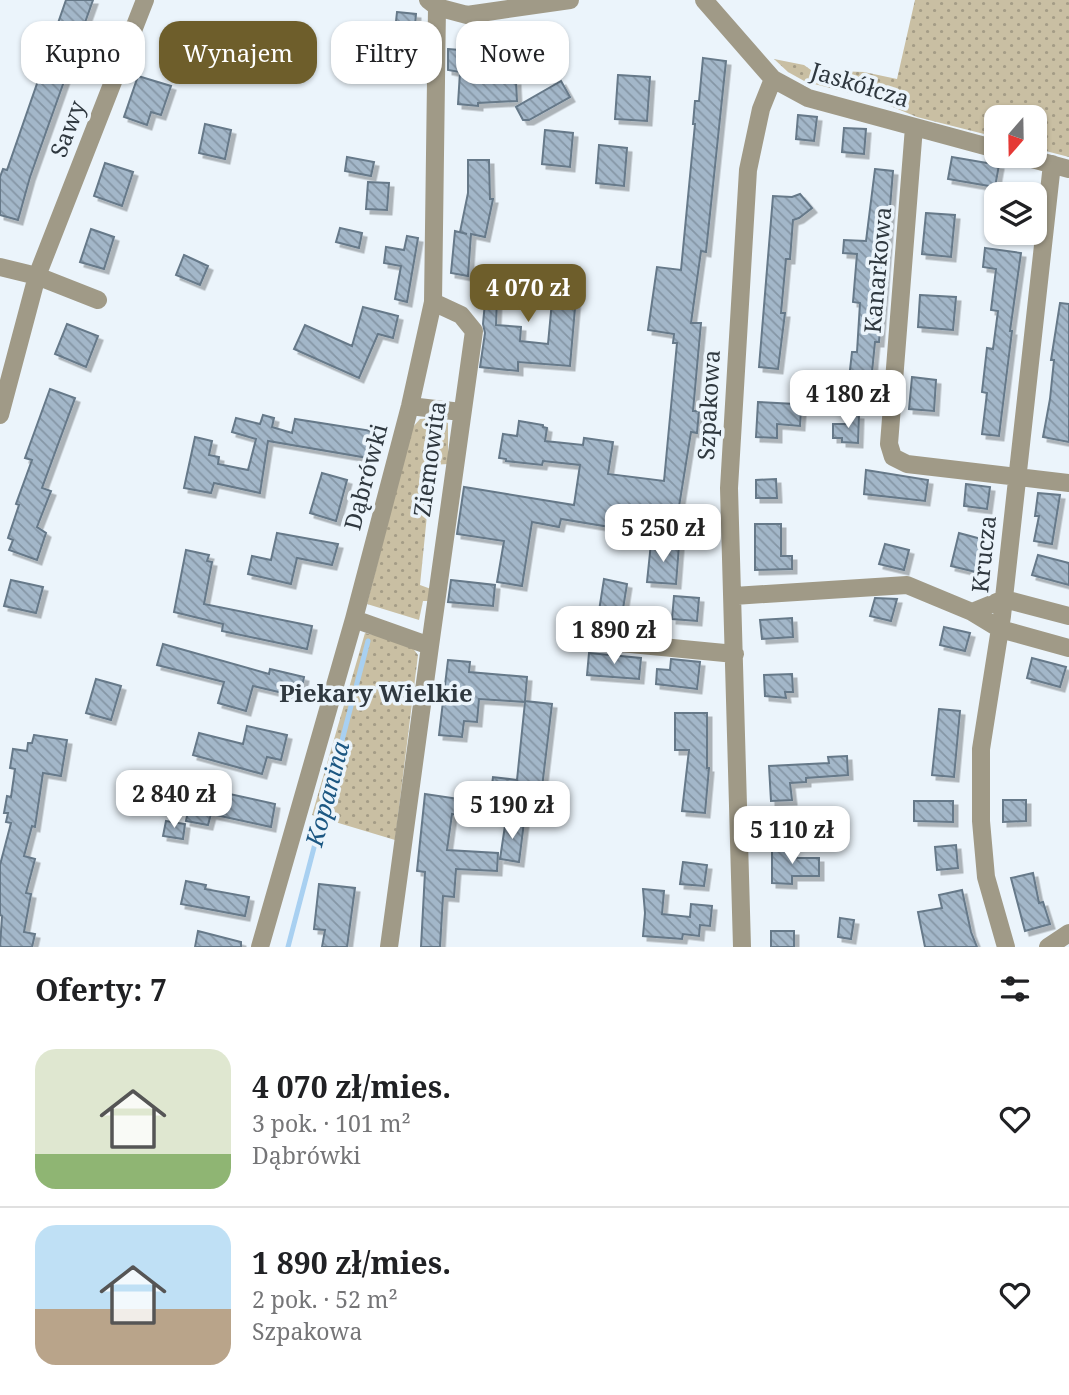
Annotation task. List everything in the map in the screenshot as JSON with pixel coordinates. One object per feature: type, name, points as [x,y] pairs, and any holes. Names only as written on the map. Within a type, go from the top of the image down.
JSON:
[{"type":"street","name":"Sawy","points":[[0,415],[37,276],[145,0]]},
{"type":"street","points":[[433,2],[467,15],[570,0]]},
{"type":"street","name":"Jaskółcza","points":[[705,0],[773,79],[808,98],[984,146]]},
{"type":"street","name":"Dąbrówki","points":[[260,947],[354,619],[410,406],[433,302],[433,2]]},
{"type":"street","name":"Szpakowa","points":[[742,947],[729,488],[748,170],[761,109],[773,79]]},
{"type":"street","name":"Kanarkowa","points":[[914,127],[889,443],[893,457],[907,464],[1017,476]]},
{"type":"street","name":"Krucza","points":[[1006,947],[986,877],[981,821],[981,749],[1000,629],[1017,476],[1060,166]]},
{"type":"street","points":[[3,266],[98,300]]},
{"type":"street","name":"Ziemowita","points":[[389,947],[474,331],[461,315],[433,302]]},
{"type":"street","points":[[410,406],[461,412]]},
{"type":"street","points":[[1017,476],[1069,483]]},
{"type":"street","points":[[734,596],[907,585],[972,612],[1000,629],[1069,648]]},
{"type":"street","points":[[972,612],[1004,598],[1069,616]]},
{"type":"street","points":[[354,619],[430,646]]},
{"type":"street","points":[[589,640],[735,654]]},
{"type":"street","points":[[1048,947],[1069,933]]},
{"type":"shaded area","points":[[915,0],[1069,0],[1069,157],[1047,151],[1047,105],[984,105],[984,134],[917,117],[871,98],[806,82],[788,72],[774,59],[804,65],[811,70],[864,72],[897,79]]},
{"type":"shaded area","points":[[433,418],[448,423],[448,464],[432,465],[420,585],[431,589],[430,601],[423,601],[419,620],[367,604],[412,428],[420,419]]},
{"type":"shaded area","points":[[365,633],[408,642],[418,655],[395,840],[312,815]]},
{"type":"building","points":[[66,0],[93,0],[86,21],[59,21]]},
{"type":"building","points":[[397,12],[416,14],[415,21],[396,21]]},
{"type":"building","points":[[448,49],[456,50],[456,71],[448,70]]},
{"type":"building","points":[[703,58],[726,61],[706,252],[701,251],[691,323],[701,323],[693,411],[699,411],[697,433],[691,432],[678,513],[638,507],[634,531],[561,519],[559,527],[532,522],[522,586],[497,582],[504,541],[457,534],[464,487],[574,505],[580,465],[543,461],[542,465],[499,458],[503,434],[517,436],[519,421],[547,428],[545,441],[583,445],[584,438],[613,442],[608,474],[664,481],[677,343],[673,343],[674,334],[648,330],[657,267],[681,270],[695,101],[699,101]]},
{"type":"building","points":[[618,75],[650,77],[647,121],[615,119]]},
{"type":"building","points":[[145,78],[171,86],[161,115],[151,112],[147,125],[124,117],[135,84],[145,84]]},
{"type":"building","points":[[37,84],[63,84],[30,177],[18,220],[0,215],[0,177],[3,169],[7,170]]},
{"type":"building","points":[[459,84],[516,84],[517,101],[478,103],[478,106],[458,104]]},
{"type":"building","points":[[556,84],[563,84],[570,97],[529,120],[523,120],[516,107]]},
{"type":"building","points":[[798,115],[817,117],[814,141],[796,139]]},
{"type":"building","points":[[205,124],[231,130],[225,159],[199,153]]},
{"type":"building","points":[[844,128],[866,129],[864,154],[842,152]]},
{"type":"building","points":[[545,130],[573,133],[570,167],[542,164]]},
{"type":"building","points":[[599,145],[627,148],[624,186],[596,183]]},
{"type":"building","points":[[347,157],[374,162],[371,176],[345,171]]},
{"type":"building","points":[[952,157],[984,162],[984,168],[998,168],[996,182],[984,182],[984,185],[948,179]]},
{"type":"building","points":[[468,160],[489,160],[490,199],[493,199],[485,237],[471,234],[468,276],[451,273],[455,231],[467,234],[460,232],[468,193]]},
{"type":"building","points":[[105,163],[133,172],[122,206],[94,196]]},
{"type":"building","points":[[875,169],[893,171],[879,342],[875,342],[871,382],[849,379],[852,352],[857,352],[860,303],[853,302],[857,254],[843,253],[844,240],[866,241]]},
{"type":"building","points":[[368,182],[389,183],[387,210],[366,209]]},
{"type":"building","points":[[800,194],[812,208],[793,220],[790,259],[786,259],[781,313],[785,313],[778,369],[759,367],[773,196],[792,197]]},
{"type":"building","points":[[926,213],[955,215],[951,257],[922,254]]},
{"type":"building","points":[[340,228],[362,233],[359,248],[336,242]]},
{"type":"building","points":[[91,229],[114,237],[104,269],[80,262]]},
{"type":"building","points":[[407,236],[418,238],[407,302],[395,299],[401,266],[384,263],[386,247],[404,250]]},
{"type":"building","points":[[985,248],[1021,253],[999,436],[982,434],[987,393],[982,392],[987,348],[993,349],[998,311],[991,310],[996,269],[983,267]]},
{"type":"building","points":[[184,255],[208,266],[200,285],[176,275]]},
{"type":"building","points":[[487,281],[577,285],[570,366],[518,362],[518,371],[480,367],[485,333],[483,324]],"holes":[[[497,299],[552,301],[548,344],[520,341],[521,327],[496,325]]]},
{"type":"building","points":[[920,295],[956,297],[953,330],[918,327]]},
{"type":"building","points":[[1060,303],[1069,304],[1069,442],[1043,437],[1050,399],[1054,360],[1051,360]]},
{"type":"building","points":[[363,307],[398,316],[393,338],[378,334],[359,378],[294,349],[305,325],[352,346]]},
{"type":"building","points":[[67,324],[98,336],[86,367],[55,354]]},
{"type":"building","points":[[912,377],[936,380],[934,411],[909,409]]},
{"type":"building","points":[[50,389],[75,398],[42,488],[51,491],[37,527],[46,533],[37,560],[9,550],[13,540],[8,538],[19,505],[16,504],[32,460],[25,458]]},
{"type":"building","points":[[758,402],[795,404],[794,410],[801,410],[800,426],[777,424],[777,438],[756,437]]},
{"type":"building","points":[[846,414],[859,415],[858,443],[842,442],[842,438],[833,438],[833,424],[846,424]]},
{"type":"building","points":[[263,415],[274,418],[272,427],[292,433],[295,419],[372,431],[368,458],[268,441],[260,493],[214,483],[211,493],[184,488],[195,437],[212,441],[209,455],[219,457],[218,464],[248,470],[256,439],[232,432],[236,418],[260,424]]},
{"type":"building","points":[[866,470],[928,480],[925,501],[864,494]]},
{"type":"building","points":[[322,473],[347,480],[336,521],[310,513]]},
{"type":"building","points":[[776,479],[777,498],[756,498],[756,480]]},
{"type":"building","points":[[966,484],[990,487],[987,509],[964,506]]},
{"type":"building","points":[[1038,493],[1060,495],[1052,544],[1034,541],[1039,516],[1035,516]]},
{"type":"building","points":[[755,524],[781,524],[781,556],[792,556],[792,569],[755,570]]},
{"type":"building","points":[[277,533],[338,544],[332,565],[297,558],[291,584],[248,574],[252,556],[271,560]]},
{"type":"building","points":[[959,533],[985,540],[976,572],[951,566]]},
{"type":"building","points":[[651,543],[679,546],[676,584],[647,582]]},
{"type":"building","points":[[885,544],[909,550],[904,570],[879,564]]},
{"type":"building","points":[[186,550],[209,555],[207,561],[212,562],[204,604],[312,626],[307,649],[222,631],[223,624],[174,612]]},
{"type":"building","points":[[1038,555],[1069,563],[1069,585],[1032,575]]},
{"type":"building","points":[[604,579],[627,584],[622,615],[599,611]]},
{"type":"building","points":[[11,580],[43,587],[36,613],[4,606]]},
{"type":"building","points":[[451,580],[495,585],[493,606],[448,602]]},
{"type":"building","points":[[674,596],[699,598],[697,621],[672,619]]},
{"type":"building","points":[[875,598],[897,599],[891,621],[870,616]]},
{"type":"building","points":[[792,618],[793,637],[762,639],[760,620]]},
{"type":"building","points":[[944,627],[970,633],[965,651],[940,645]]},
{"type":"building","points":[[163,644],[269,674],[270,669],[304,677],[300,697],[253,686],[246,711],[218,703],[224,682],[157,665]]},
{"type":"building","points":[[589,653],[641,658],[639,679],[587,675]]},
{"type":"building","points":[[1032,658],[1066,667],[1060,687],[1027,678]]},
{"type":"building","points":[[671,659],[700,662],[697,689],[656,684],[657,669],[670,670]]},
{"type":"building","points":[[448,660],[470,662],[469,672],[527,677],[525,701],[552,704],[541,796],[515,794],[513,811],[489,808],[493,777],[517,780],[525,702],[479,699],[477,722],[464,721],[462,737],[439,735]]},
{"type":"building","points":[[792,674],[793,692],[785,692],[786,698],[765,696],[764,675]]},
{"type":"building","points":[[96,679],[121,686],[111,720],[86,713]]},
{"type":"building","points":[[939,709],[960,711],[954,777],[932,775]]},
{"type":"building","points":[[675,713],[707,713],[709,768],[705,813],[682,811],[689,750],[675,750]]},
{"type":"building","points":[[247,726],[287,735],[281,760],[267,757],[262,774],[193,755],[199,733],[243,744]]},
{"type":"building","points":[[34,735],[67,740],[61,776],[43,773],[35,827],[32,826],[24,856],[35,859],[26,893],[31,894],[24,932],[35,934],[32,947],[0,947],[0,865],[11,823],[6,822],[8,813],[4,813],[7,796],[11,797],[15,769],[10,768],[13,749],[27,751],[28,743],[32,743]]},
{"type":"building","points":[[847,756],[848,775],[806,778],[806,782],[790,783],[792,800],[771,801],[769,766],[829,763],[828,757]]},
{"type":"building","points":[[193,786],[275,804],[271,827],[211,814],[208,825],[186,821]]},
{"type":"building","points":[[425,794],[466,800],[464,816],[452,814],[447,850],[498,853],[497,871],[456,869],[454,897],[443,896],[440,947],[421,947],[425,872],[417,871]]},
{"type":"building","points":[[1003,800],[1026,800],[1026,821],[1003,822]]},
{"type":"building","points":[[914,801],[953,801],[953,822],[914,821]]},
{"type":"building","points":[[506,819],[524,822],[519,862],[500,859]]},
{"type":"building","points":[[166,821],[185,824],[183,839],[163,836]]},
{"type":"building","points":[[956,845],[958,868],[937,870],[935,847]]},
{"type":"building","points":[[772,848],[792,848],[792,858],[819,858],[819,876],[792,876],[792,884],[772,883]]},
{"type":"building","points":[[683,862],[707,865],[704,886],[680,884]]},
{"type":"building","points":[[1033,873],[1039,903],[1043,902],[1050,924],[1025,931],[1011,878]]},
{"type":"building","points":[[186,881],[206,885],[205,889],[249,897],[245,916],[181,904]]},
{"type":"building","points":[[319,884],[355,888],[347,947],[322,947],[325,930],[314,929]]},
{"type":"building","points":[[643,889],[664,891],[662,914],[690,917],[691,904],[712,906],[710,926],[700,925],[699,936],[683,934],[682,939],[643,936]]},
{"type":"building","points":[[962,890],[977,947],[925,947],[918,912],[942,908],[939,895]]},
{"type":"building","points":[[840,918],[854,920],[851,939],[838,937]]},
{"type":"building","points":[[198,931],[241,942],[241,947],[195,947]]},
{"type":"building","points":[[771,931],[794,931],[794,947],[771,947]]},
{"type":"waterway","name":"Kopanina","points":[[288,947],[368,641]]},
{"type":"district","name":"Piekary Wielkie","points":[[376,694]]}]
